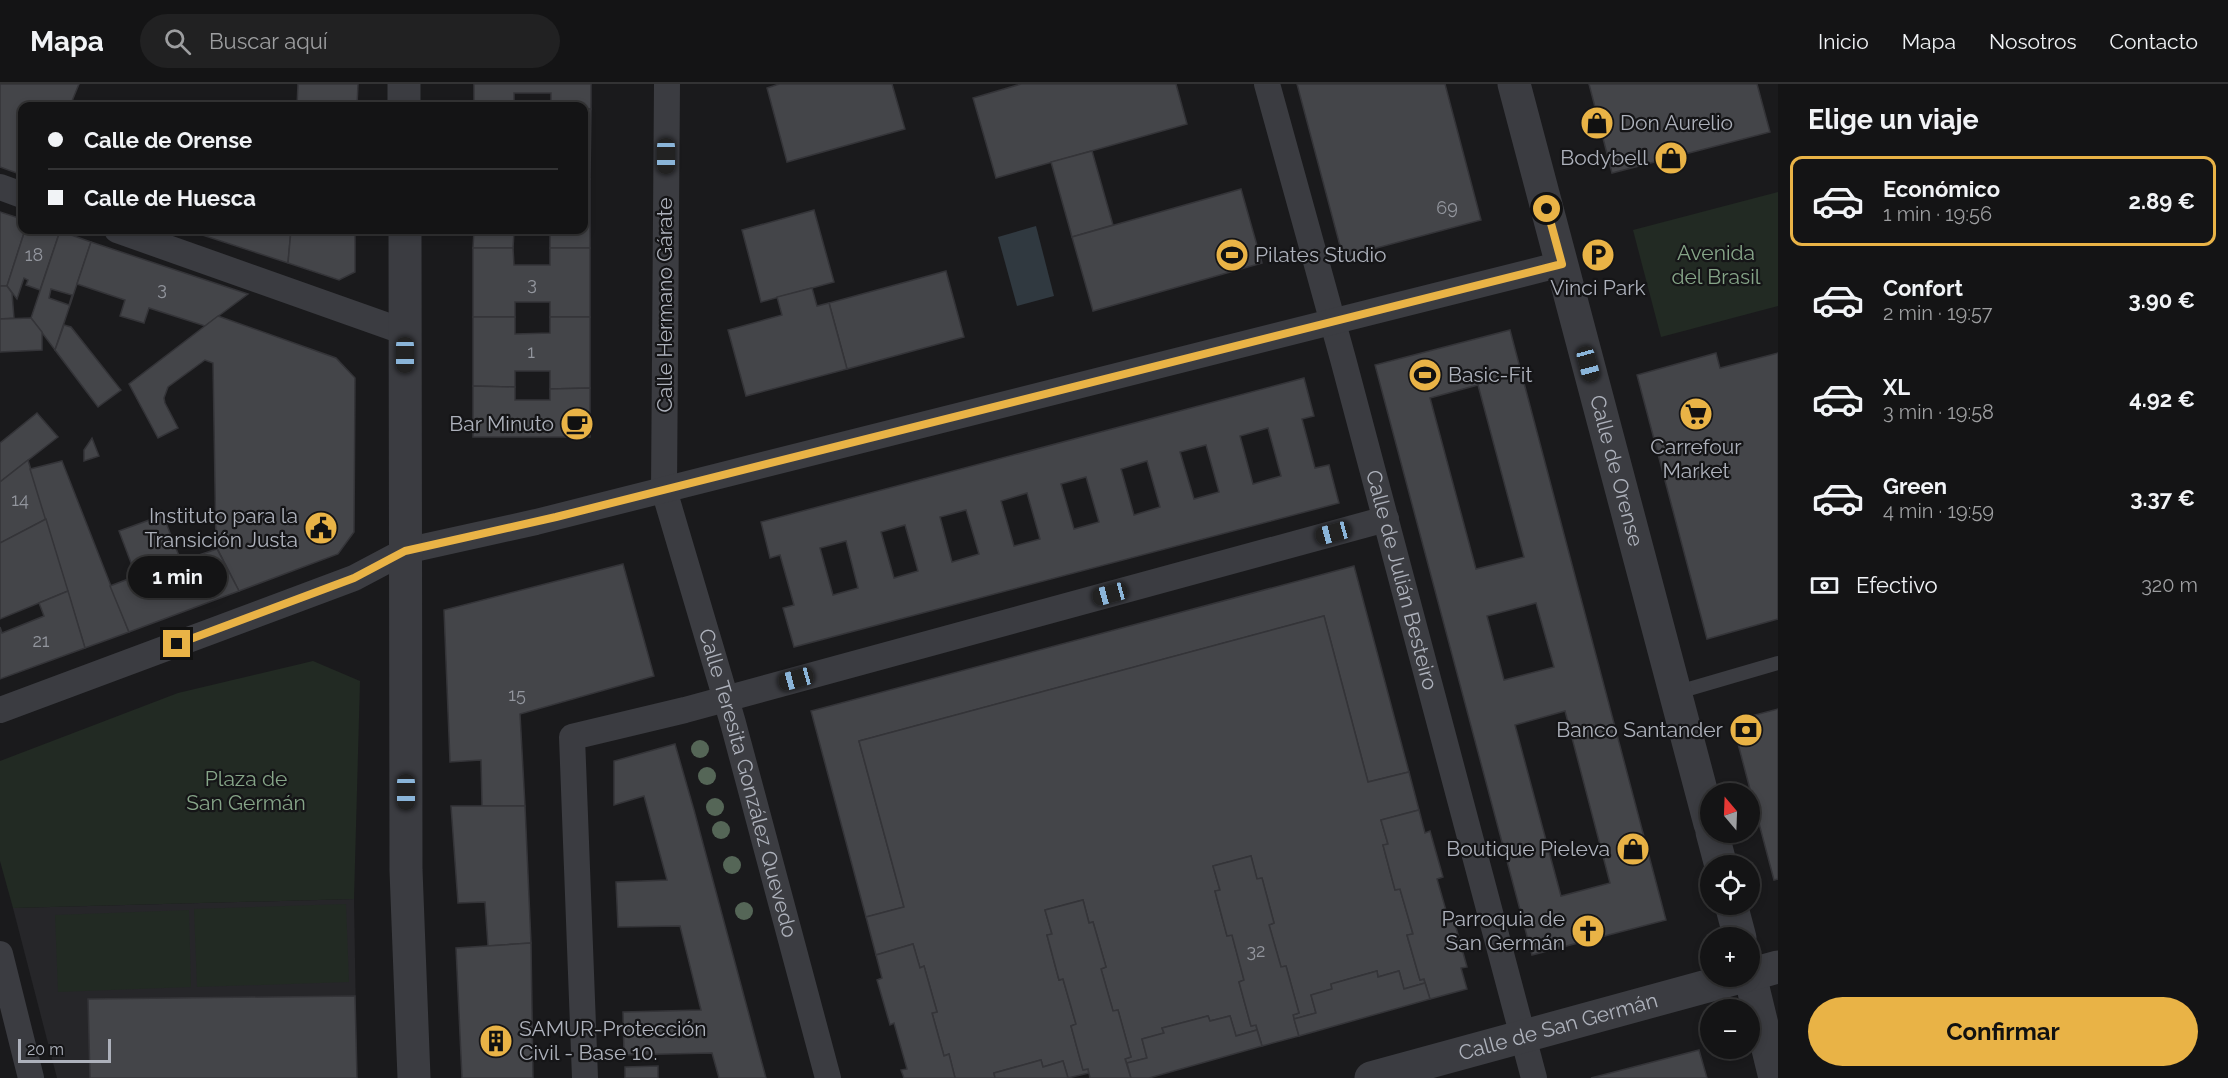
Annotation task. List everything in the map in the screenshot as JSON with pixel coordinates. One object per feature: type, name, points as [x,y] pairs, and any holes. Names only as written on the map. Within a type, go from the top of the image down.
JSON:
[{"type":"street","points":[[404,84],[404,102]]},
{"type":"street","name":"Calle Hermano Gárate","points":[[664,490],[667,84]]},
{"type":"street","name":"Calle de Julián Besteiro","points":[[1267,84],[1386,519],[1534,1078]]},
{"type":"street","name":"Calle de Orense","points":[[1514,84],[1700,787]]},
{"type":"street","points":[[0,187],[18,194]]},
{"type":"street","points":[[128,234],[405,332]]},
{"type":"street","points":[[405,234],[406,870],[414,1078]]},
{"type":"street","points":[[0,710],[354,578],[405,551],[537,522],[1562,264]]},
{"type":"street","name":"Calle Teresita González Quevedo","points":[[664,490],[725,698],[828,1078]]},
{"type":"street","points":[[585,1078],[572,737],[686,710],[1386,519]]},
{"type":"street","points":[[2,966],[31,1078]]},
{"type":"street","name":"Calle de San Germán","points":[[1371,1078],[1703,987]]},
{"type":"street","points":[[1757,987],[1775,1078]]},
{"type":"lane","points":[[1675,693],[1778,663]]},
{"type":"shaded area","points":[[1036,226],[1054,296],[1017,306],[998,237]]},
{"type":"shaded area","points":[[354,899],[357,1078],[57,1078],[13,908]]},
{"type":"green space","name":"Avenida del Brasil","points":[[1778,192],[1778,306],[1661,337],[1633,230]]},
{"type":"green space","name":"Plaza de San Germán","points":[[313,661],[360,681],[354,899],[13,908],[0,861],[0,761],[178,693]]},
{"type":"green space","points":[[346,904],[349,982],[197,987],[194,909]]},
{"type":"green space","points":[[189,910],[191,987],[58,992],[55,915]]},
{"type":"building","points":[[0,84],[79,84],[72,102],[18,102],[18,174],[0,167]]},
{"type":"building","points":[[298,84],[358,84],[357,102],[297,102]]},
{"type":"building","points":[[474,84],[591,84],[591,109],[588,109],[588,102],[551,102],[551,93],[514,93],[514,102],[474,102]]},
{"type":"building","points":[[779,84],[892,84],[905,129],[787,162],[767,88]]},
{"type":"building","points":[[1021,84],[1176,84],[1187,124],[996,178],[973,98]]},
{"type":"building","points":[[1297,84],[1445,84],[1481,220],[1343,257]]},
{"type":"building","points":[[1589,84],[1757,84],[1770,132],[1612,173]]},
{"type":"building","points":[[588,109],[591,109],[590,179],[588,179]]},
{"type":"building","points":[[1092,151],[1113,225],[1072,237],[1051,162]]},
{"type":"building","points":[[588,179],[590,179],[590,248],[550,248],[550,234],[588,234]]},
{"type":"building","points":[[1241,189],[1262,263],[1093,311],[1072,237]]},
{"type":"building","points":[[814,210],[834,282],[761,302],[742,230]]},
{"type":"building","points":[[0,212],[18,218],[18,234],[24,234],[7,286],[0,286]]},
{"type":"building","points":[[24,234],[59,234],[40,290],[26,285],[28,280],[24,278],[17,299],[7,286]]},
{"type":"building","points":[[59,234],[68,234],[91,242],[55,350],[31,318]],"holes":[[[51,289],[72,295],[69,305],[49,298]]]},
{"type":"building","points":[[199,234],[291,234],[288,263]]},
{"type":"building","points":[[291,234],[355,234],[355,272],[339,280],[288,263]]},
{"type":"building","points":[[474,234],[514,234],[513,248],[473,248]]},
{"type":"building","points":[[91,242],[248,294],[205,326],[149,308],[144,323],[120,316],[125,300],[77,284]]},
{"type":"building","points":[[473,248],[513,248],[514,265],[550,265],[550,248],[590,248],[590,317],[550,317],[550,302],[515,302],[515,317],[473,317]]},
{"type":"building","points":[[946,271],[964,337],[847,369],[829,303]]},
{"type":"building","points":[[0,286],[7,286],[12,293],[14,318],[0,319]]},
{"type":"building","points":[[812,288],[817,306],[829,303],[847,369],[746,396],[728,330],[782,315],[777,297]]},
{"type":"building","points":[[218,316],[336,358],[355,378],[354,532],[338,554],[239,591],[216,546],[213,363],[205,360],[168,387],[164,398],[165,403],[178,428],[158,438],[129,384]]},
{"type":"building","points":[[473,317],[515,317],[515,334],[550,333],[550,317],[590,317],[590,388],[550,389],[550,371],[515,371],[515,387],[473,386]]},
{"type":"building","points":[[31,318],[42,332],[42,350],[0,352],[0,319]]},
{"type":"building","points":[[64,325],[71,327],[121,390],[98,407],[55,350]]},
{"type":"building","points":[[1510,330],[1666,920],[1532,955],[1375,365]],"holes":[[[1478,385],[1524,557],[1476,569],[1430,398]],[[1536,603],[1554,667],[1504,680],[1487,616]],[[1565,711],[1610,883],[1561,896],[1515,725]]]},
{"type":"building","points":[[1716,353],[1720,368],[1778,353],[1778,619],[1707,639],[1637,375]]},
{"type":"building","points":[[1304,378],[1314,416],[1302,419],[1315,468],[1329,465],[1339,503],[794,647],[783,608],[794,605],[780,555],[770,558],[761,522]],"holes":[[[1268,428],[1281,476],[1253,484],[1240,436]],[[1206,445],[1219,492],[1194,499],[1180,452]],[[1147,461],[1160,507],[1134,515],[1121,469]],[[1086,477],[1099,522],[1074,529],[1061,484]],[[1027,493],[1040,539],[1014,546],[1001,501]],[[966,510],[979,554],[952,562],[940,517]],[[905,525],[918,571],[894,578],[881,532]],[[846,541],[858,588],[833,595],[820,548]]]},
{"type":"building","points":[[473,386],[515,387],[515,400],[550,400],[550,389],[590,388],[590,437],[473,437]]},
{"type":"building","points":[[37,413],[58,437],[0,482],[0,443]]},
{"type":"building","points":[[92,438],[99,456],[84,461],[84,450]]},
{"type":"building","points":[[28,460],[46,519],[0,543],[0,482]]},
{"type":"building","points":[[62,461],[129,632],[85,648],[30,469]]},
{"type":"building","points":[[163,515],[181,561],[217,549],[239,591],[129,632],[110,586],[136,576],[119,531]]},
{"type":"building","points":[[46,519],[68,591],[0,619],[0,543]]},
{"type":"building","points":[[623,564],[654,676],[520,714],[525,806],[482,806],[481,760],[450,762],[444,610]]},
{"type":"building","points":[[1354,566],[1409,772],[1368,782],[1324,616],[859,741],[904,907],[866,917],[811,711]]},
{"type":"building","points":[[68,591],[85,648],[0,679],[0,627],[2,633],[44,616],[39,603]]},
{"type":"building","points":[[1324,616],[1368,782],[1409,772],[1419,810],[1381,820],[1388,844],[1383,845],[1395,890],[1400,889],[1413,934],[1407,935],[1420,980],[1424,979],[1425,983],[1404,989],[1399,971],[1378,977],[1377,971],[1331,984],[1332,989],[1311,995],[1316,1013],[1294,1019],[1293,1015],[1299,1013],[1286,966],[1281,967],[1269,925],[1274,923],[1262,878],[1257,879],[1251,856],[1213,866],[1220,890],[1215,891],[1227,936],[1232,935],[1244,980],[1239,982],[1251,1026],[1256,1025],[1257,1030],[1236,1036],[1230,1016],[1210,1021],[1208,1016],[1162,1028],[1164,1033],[1142,1039],[1147,1058],[1127,1063],[1125,1059],[1131,1057],[1118,1010],[1113,1011],[1101,969],[1106,967],[1093,922],[1089,923],[1083,900],[1045,910],[1052,934],[1047,935],[1059,980],[1063,979],[1076,1024],[1071,1026],[1083,1070],[1088,1069],[1089,1073],[1068,1078],[1063,1061],[1043,1067],[1041,1060],[994,1073],[995,1078],[955,1078],[949,1054],[944,1056],[932,1013],[937,1012],[924,966],[920,968],[913,944],[876,955],[866,917],[904,907],[859,741]]},
{"type":"building","points":[[1778,709],[1778,879],[1774,880],[1760,827],[1760,783],[1748,783],[1732,721]]},
{"type":"building","points":[[675,744],[766,1078],[719,1078],[712,1053],[624,1055],[623,1012],[701,1010],[680,926],[618,927],[616,882],[667,880],[644,796],[614,805],[614,761]]},
{"type":"building","points":[[451,806],[525,806],[531,943],[488,946],[485,902],[458,903]]},
{"type":"building","points":[[1419,810],[1425,833],[1430,831],[1443,877],[1437,879],[1449,921],[1454,920],[1467,967],[1461,968],[1467,989],[1430,999],[1424,979],[1420,980],[1407,935],[1413,934],[1400,889],[1395,890],[1383,845],[1388,844],[1381,820]]},
{"type":"building","points":[[1251,856],[1257,879],[1262,878],[1274,923],[1269,925],[1281,967],[1286,966],[1299,1013],[1293,1015],[1299,1036],[1262,1046],[1256,1025],[1251,1026],[1239,982],[1244,980],[1232,935],[1227,936],[1215,891],[1220,890],[1213,866]]},
{"type":"building","points":[[1083,900],[1089,923],[1093,922],[1106,967],[1101,969],[1113,1011],[1118,1010],[1131,1057],[1125,1059],[1131,1078],[1090,1078],[1088,1069],[1083,1070],[1071,1026],[1076,1024],[1063,979],[1059,980],[1047,935],[1052,934],[1045,910]]},
{"type":"building","name":"SAMUR-Protección Civil - Base 10.","points":[[531,943],[533,1078],[462,1078],[456,948]]},
{"type":"building","points":[[913,944],[920,968],[924,966],[937,1012],[932,1013],[944,1056],[949,1054],[955,1078],[904,1078],[901,1070],[907,1069],[894,1023],[890,1025],[877,980],[882,978],[876,955]]},
{"type":"building","points":[[1377,971],[1378,977],[1399,971],[1404,989],[1425,983],[1430,999],[1299,1036],[1294,1019],[1316,1013],[1311,995],[1332,989],[1331,984]]},
{"type":"building","points":[[355,996],[357,1078],[90,1078],[88,999]]},
{"type":"building","points":[[1208,1016],[1210,1021],[1230,1016],[1236,1036],[1257,1030],[1262,1046],[1149,1078],[1131,1078],[1127,1063],[1147,1058],[1142,1039],[1164,1033],[1162,1028]]},
{"type":"building","points":[[1699,1050],[1707,1078],[1591,1078]]},
{"type":"building","points":[[1041,1060],[1043,1067],[1063,1061],[1068,1078],[995,1078],[994,1073]]},
{"type":"building","points":[[658,1066],[658,1078],[625,1078],[625,1067]]},
{"type":"place","name":"Don Aurelio","points":[[1597,123]]},
{"type":"place","name":"Bodybell","points":[[1671,158]]},
{"type":"place","name":"Pilates Studio","points":[[1232,255]]},
{"type":"place","name":"Vinci Park","points":[[1598,255]]},
{"type":"place","name":"Basic-Fit","points":[[1425,375]]},
{"type":"place","name":"Carrefour Market","points":[[1696,414]]},
{"type":"place","name":"Bar Minuto","points":[[577,424]]},
{"type":"place","name":"Instituto para la Transición Justa","points":[[321,528]]},
{"type":"place","name":"Banco Santander","points":[[1746,730]]},
{"type":"place","name":"Boutique Pieleva","points":[[1633,849]]},
{"type":"place","name":"Parroquia de San Germán","points":[[1588,931]]},
{"type":"place","name":"SAMUR-Protección Civil - Base 10.","points":[[496,1041]]},
{"type":"route","points":[[177,644],[354,578],[405,551],[556,517],[1562,264],[1547,209]]}]
